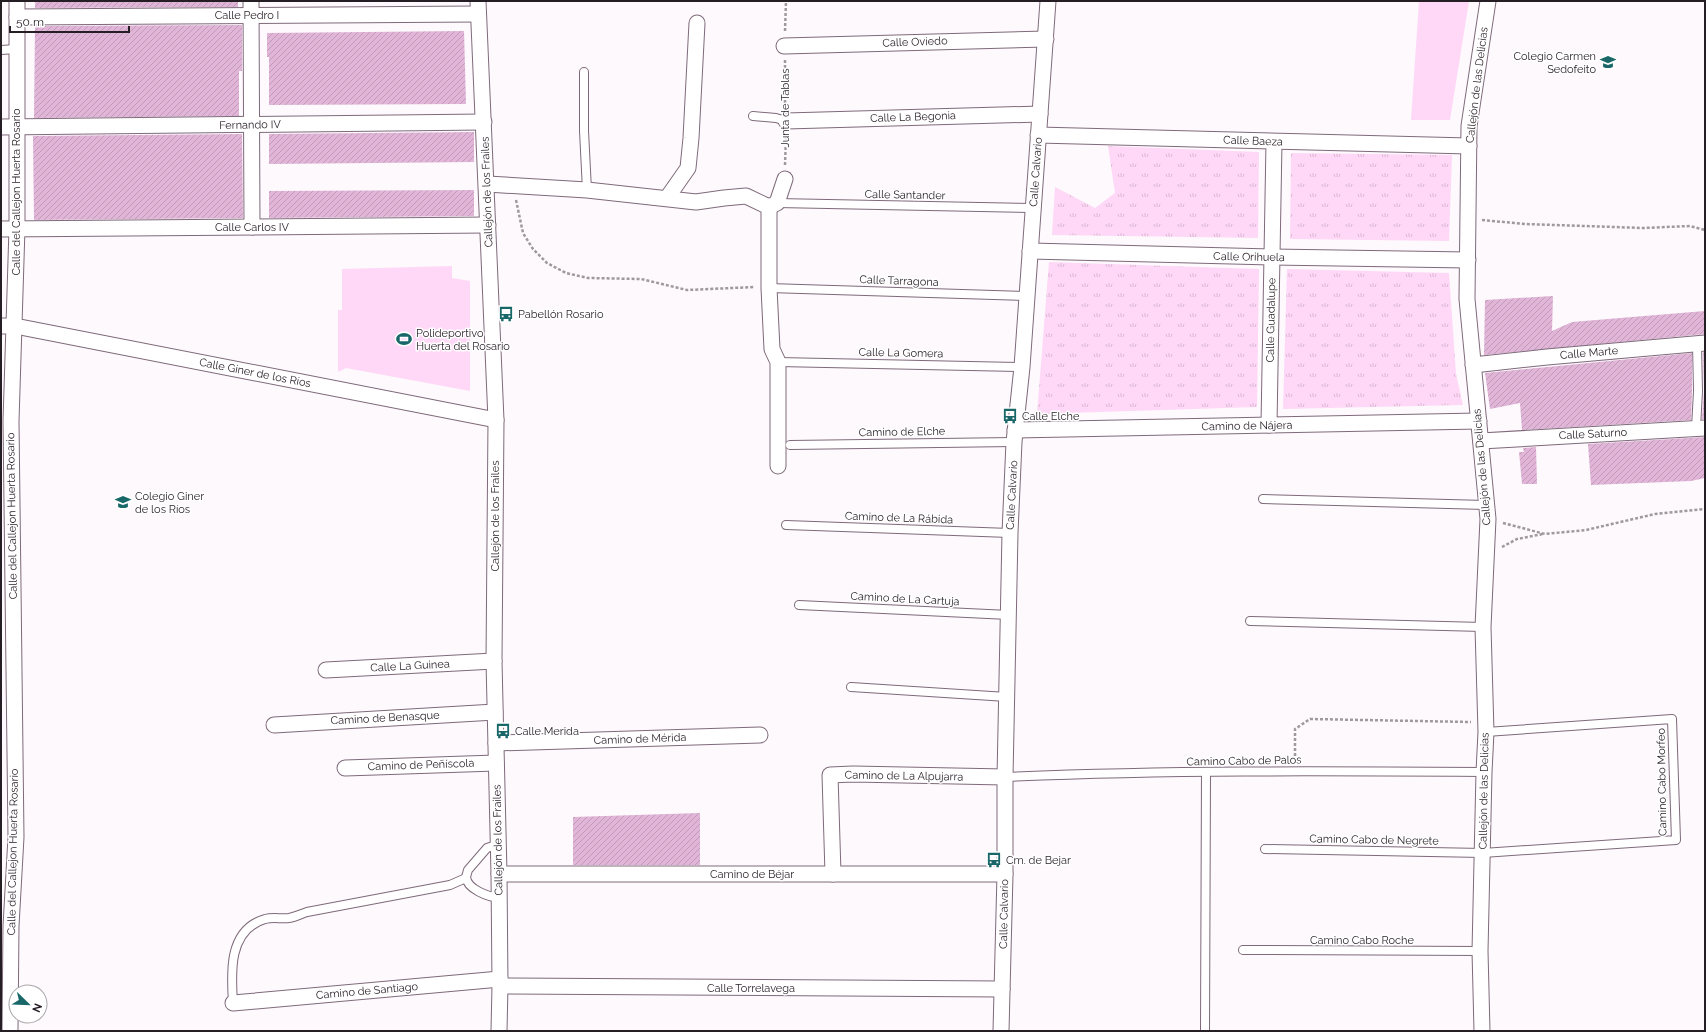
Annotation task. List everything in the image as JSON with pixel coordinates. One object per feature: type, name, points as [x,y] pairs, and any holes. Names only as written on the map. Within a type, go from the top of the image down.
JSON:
[{"type":"street","name":"Calle del Callejon Huerta Rosario","points":[[10,1031],[11,926],[16,837],[8,290],[17,228],[17,1]]},
{"type":"street","name":"Calle Calvario","points":[[1001,1031],[1010,533],[1015,436],[1022,367],[1048,1]]},
{"type":"street","name":"Callejón de las Delicias","points":[[1482,1031],[1480,951],[1486,727],[1482,627],[1486,565],[1487,512],[1467,299],[1469,126],[1488,1]]},
{"type":"street","name":"Calle Pedro I","points":[[17,17],[251,8],[478,8]]},
{"type":"street","points":[[251,8],[252,227]]},
{"type":"street","name":"Callejón de los Frailes","points":[[478,8],[487,184],[496,420],[494,661],[500,874],[500,983],[498,1031]]},
{"type":"street","points":[[667,198],[688,168],[697,23]]},
{"type":"street","name":"Calle Oviedo","points":[[784,46],[1046,39]]},
{"type":"street","name":"Calle La Begonia","points":[[786,121],[1040,114]]},
{"type":"street","name":"Fernando IV","points":[[1,127],[484,122]]},
{"type":"street","name":"Calle Baeza","points":[[1038,135],[1468,146]]},
{"type":"street","name":"Calle Guadalupe","points":[[1269,426],[1274,142]]},
{"type":"street","points":[[778,466],[778,362],[772,349],[769,288],[773,205],[785,179]]},
{"type":"street","points":[[487,184],[587,190],[696,202],[746,196],[773,205]]},
{"type":"street","name":"Calle Carlos IV","points":[[1,229],[488,225]]},
{"type":"street","name":"Calle Orihuela","points":[[1030,251],[1468,260]]},
{"type":"street","name":"Calle Giner de los Ríos","points":[[8,326],[496,420]]},
{"type":"street","name":"Calle Marte","points":[[1473,365],[1701,344]]},
{"type":"street","name":"Camino de Nájera","points":[[1015,436],[1269,426],[1479,421]]},
{"type":"street","name":"Calle Saturno","points":[[1481,440],[1700,428]]},
{"type":"street","name":"Calle La Guinea","points":[[326,670],[494,661]]},
{"type":"street","name":"Camino de Benasque","points":[[274,725],[496,712]]},
{"type":"street","name":"Camino de Mérida","points":[[496,743],[760,735]]},
{"type":"street","name":"Camino de Peñíscola","points":[[345,768],[496,762]]},
{"type":"street","name":"Camino de La Alpujarra","points":[[833,874],[830,775],[853,774],[1005,778]]},
{"type":"street","name":"Camino de Béjar","points":[[500,874],[1005,874]]},
{"type":"street","name":"Calle Torrelavega","points":[[500,983],[1002,989]]},
{"type":"street","name":"Camino de Santiago","points":[[233,1003],[500,983]]},
{"type":"lane","points":[[1,50],[17,49]]},
{"type":"lane","points":[[584,72],[584,131],[587,190]]},
{"type":"lane","points":[[752,116],[776,118],[786,121]]},
{"type":"lane","name":"Calle Santander","points":[[773,205],[1033,208]]},
{"type":"lane","name":"Calle Tarragona","points":[[769,288],[1027,296]]},
{"type":"lane","points":[[1700,428],[1698,391],[1701,344]]},
{"type":"lane","name":"Calle La Gomera","points":[[778,362],[1022,367]]},
{"type":"lane","name":"Camino de Elche","points":[[790,445],[1015,436]]},
{"type":"lane","points":[[1263,499],[1487,512]]},
{"type":"lane","name":"Camino de La Rábida","points":[[786,525],[1010,533]]},
{"type":"lane","name":"Camino de La Cartuja","points":[[799,605],[1009,615]]},
{"type":"lane","points":[[1250,621],[1482,627]]},
{"type":"lane","points":[[851,687],[1007,697]]},
{"type":"lane","name":"Camino Cabo Morfeo","points":[[1483,853],[1676,840],[1672,719],[1486,727]]},
{"type":"lane","points":[[1205,1031],[1206,772]]},
{"type":"lane","name":"Camino Cabo de Palos","points":[[1005,778],[1206,772],[1484,772]]},
{"type":"lane","points":[[499,844],[487,848],[468,870],[466,878],[469,885],[489,897],[500,898]]},
{"type":"lane","name":"Camino Cabo de Negrete","points":[[1265,849],[1483,853]]},
{"type":"lane","points":[[233,1003],[231,970],[237,945],[244,933],[264,919],[274,917],[290,918],[307,912],[450,885],[466,878]]},
{"type":"lane","name":"Camino Cabo Roche","points":[[1243,950],[1480,951]]},
{"type":"path","name":"Junta de Tablas","points":[[785,179],[786,121],[784,46],[786,1]]},
{"type":"path","points":[[514,186],[523,232],[533,249],[547,263],[566,273],[588,278],[641,279],[687,290],[751,286],[769,288]]},
{"type":"path","points":[[1468,221],[1478,220],[1526,224],[1643,228],[1690,226],[1705,230]]},
{"type":"path","points":[[1486,565],[1504,546],[1517,539],[1545,534],[1586,530],[1655,514],[1705,509]]},
{"type":"path","points":[[1487,512],[1545,534]]},
{"type":"path","points":[[1296,771],[1295,729],[1310,719],[1486,727]]},
{"type":"green space","points":[[1419,1],[1469,1],[1450,120],[1411,120]]},
{"type":"green space","points":[[1108,146],[1259,152],[1258,238],[1052,235],[1055,187],[1095,208],[1115,193]]},
{"type":"green space","points":[[1291,153],[1452,155],[1449,241],[1290,239]]},
{"type":"green space","points":[[1049,262],[1259,269],[1257,407],[1037,414]]},
{"type":"green space","name":"Polideportivo Huerta del Rosario","points":[[452,266],[452,278],[470,281],[470,391],[346,368],[338,372],[338,310],[342,310],[342,269]]},
{"type":"green space","points":[[1287,269],[1449,273],[1456,374],[1463,405],[1283,409]]},
{"type":"building","points":[[35,1],[238,1],[238,7],[35,8]]},
{"type":"building","points":[[242,25],[242,71],[239,71],[239,116],[34,118],[35,26]]},
{"type":"building","points":[[464,31],[466,104],[269,105],[269,57],[267,57],[267,33]]},
{"type":"building","points":[[474,132],[474,162],[269,164],[269,134]]},
{"type":"building","points":[[242,134],[243,218],[34,220],[33,136]]},
{"type":"building","points":[[474,190],[474,216],[269,218],[269,191]]},
{"type":"building","points":[[1553,296],[1552,331],[1572,322],[1705,311],[1705,334],[1484,355],[1485,300]]},
{"type":"building","points":[[1703,352],[1705,352],[1705,419],[1702,419],[1704,391]]},
{"type":"building","points":[[1692,353],[1691,420],[1522,430],[1520,403],[1490,409],[1485,373]]},
{"type":"building","points":[[1705,437],[1705,478],[1691,481],[1591,485],[1588,444]]},
{"type":"building","points":[[1536,447],[1537,484],[1522,484],[1519,452],[1524,452],[1523,448]]},
{"type":"building","points":[[700,813],[700,865],[573,865],[573,817]]},
{"type":"place","name":"Colegio Carmen Sedofeito","points":[[1608,62]]},
{"type":"place","name":"Pabellón Rosario","points":[[506,314]]},
{"type":"place","name":"Polideportivo Huerta del Rosario","points":[[404,339]]},
{"type":"place","name":"Calle Elche","points":[[1010,416]]},
{"type":"place","name":"Colegio Giner de los Ríos","points":[[123,502]]},
{"type":"place","name":"Calle Merida","points":[[503,731]]},
{"type":"place","name":"Cm. de Bejar","points":[[994,860]]}]
